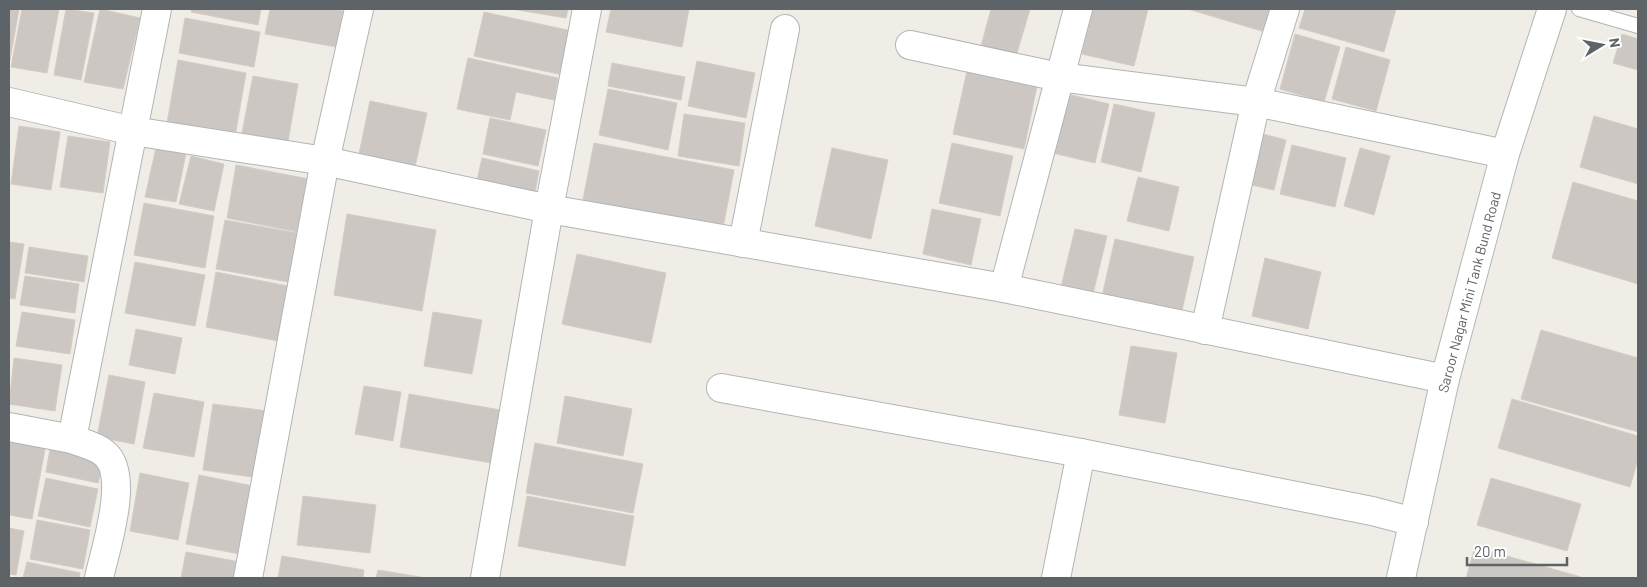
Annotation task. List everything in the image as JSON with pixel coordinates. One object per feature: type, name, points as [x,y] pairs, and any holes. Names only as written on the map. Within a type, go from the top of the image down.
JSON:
[{"type":"street","points":[[72,439],[157,9]]},
{"type":"street","points":[[248,578],[324,161],[359,9]]},
{"type":"street","points":[[485,578],[549,209],[587,9]]},
{"type":"street","points":[[1004,288],[1058,77],[1078,9]]},
{"type":"street","points":[[1205,330],[1256,102],[1285,9]]},
{"type":"street","name":"Saroor Nagar Mini Tank Bund Road","points":[[1401,578],[1445,379],[1505,154],[1552,9]]},
{"type":"street","points":[[743,244],[785,29]]},
{"type":"street","points":[[910,45],[1058,77],[1256,102],[1505,154]]},
{"type":"street","points":[[10,106],[134,131],[324,161],[549,209],[1004,288],[1445,379]]},
{"type":"street","points":[[721,388],[1081,453],[1372,511],[1414,522]]},
{"type":"street","points":[[9,427],[72,439],[105,453],[112,464],[117,480],[117,494],[99,578]]},
{"type":"street","points":[[1056,578],[1081,453]]},
{"type":"lane","points":[[1579,9],[1638,26]]},
{"type":"building","points":[[9,9],[19,9],[10,60],[9,60]]},
{"type":"building","points":[[22,9],[59,9],[47,73],[11,67]]},
{"type":"building","points":[[66,9],[94,13],[81,80],[54,75]]},
{"type":"building","points":[[100,9],[140,18],[123,89],[84,82]]},
{"type":"building","points":[[192,9],[261,9],[258,25],[191,12]]},
{"type":"building","points":[[270,9],[331,9],[343,11],[336,47],[265,34]]},
{"type":"building","points":[[512,9],[568,9],[566,18]]},
{"type":"building","points":[[611,9],[689,9],[682,47],[606,32]]},
{"type":"building","points":[[991,9],[1030,9],[1015,60],[980,50]]},
{"type":"building","points":[[1093,9],[1148,9],[1134,66],[1082,54]]},
{"type":"building","points":[[1188,9],[1271,9],[1265,32]]},
{"type":"building","points":[[1305,9],[1396,9],[1384,52],[1299,28]]},
{"type":"building","points":[[484,12],[572,31],[563,75],[474,56]]},
{"type":"building","points":[[185,18],[260,32],[254,67],[179,53]]},
{"type":"building","points":[[1295,34],[1340,47],[1324,102],[1280,89]]},
{"type":"building","points":[[1622,34],[1638,39],[1638,70],[1613,63]]},
{"type":"building","points":[[1346,47],[1390,60],[1376,111],[1332,99]]},
{"type":"building","points":[[468,58],[558,78],[554,100],[516,92],[510,120],[457,109]]},
{"type":"building","points":[[178,60],[246,73],[234,142],[166,129]]},
{"type":"building","points":[[697,61],[755,73],[746,118],[688,106]]},
{"type":"building","points":[[612,63],[685,77],[681,100],[608,86]]},
{"type":"building","points":[[967,71],[1037,86],[1024,149],[953,134]]},
{"type":"building","points":[[253,76],[298,84],[287,147],[241,138]]},
{"type":"building","points":[[608,89],[677,103],[668,150],[599,135]]},
{"type":"building","points":[[1067,94],[1109,104],[1095,163],[1053,153]]},
{"type":"building","points":[[370,101],[427,113],[414,171],[358,159]]},
{"type":"building","points":[[1114,104],[1155,113],[1141,172],[1101,162]]},
{"type":"building","points":[[684,114],[745,123],[739,166],[678,156]]},
{"type":"building","points":[[1594,116],[1638,129],[1638,184],[1580,167]]},
{"type":"building","points":[[490,118],[546,130],[538,166],[483,154]]},
{"type":"building","points":[[19,126],[60,132],[51,190],[11,184]]},
{"type":"building","points":[[1259,133],[1286,140],[1274,190],[1247,184]]},
{"type":"building","points":[[68,136],[110,142],[103,193],[60,187]]},
{"type":"building","points":[[594,143],[734,170],[722,233],[582,205]]},
{"type":"building","points":[[952,143],[1013,156],[1000,216],[939,203]]},
{"type":"building","points":[[1292,145],[1346,158],[1335,207],[1280,194]]},
{"type":"building","points":[[156,148],[186,153],[176,202],[145,197]]},
{"type":"building","points":[[832,148],[888,160],[871,239],[815,226]]},
{"type":"building","points":[[1360,148],[1390,156],[1374,215],[1344,206]]},
{"type":"building","points":[[191,156],[224,164],[214,211],[179,204]]},
{"type":"building","points":[[482,158],[539,171],[534,198],[476,185]]},
{"type":"building","points":[[236,165],[309,179],[298,232],[227,218]]},
{"type":"building","points":[[1138,177],[1179,187],[1169,231],[1127,221]]},
{"type":"building","points":[[1573,182],[1638,201],[1638,284],[1552,258]]},
{"type":"building","points":[[144,203],[214,216],[205,268],[134,255]]},
{"type":"building","points":[[932,209],[981,219],[971,265],[923,254]]},
{"type":"building","points":[[347,214],[436,230],[422,311],[334,295]]},
{"type":"building","points":[[225,220],[297,233],[288,282],[216,269]]},
{"type":"building","points":[[1075,229],[1107,236],[1093,294],[1061,287]]},
{"type":"building","points":[[1115,239],[1194,257],[1181,315],[1102,296]]},
{"type":"building","points":[[9,242],[24,244],[15,299],[9,298]]},
{"type":"building","points":[[29,247],[88,256],[84,282],[25,273]]},
{"type":"building","points":[[577,254],[666,273],[651,343],[562,324]]},
{"type":"building","points":[[1265,258],[1321,272],[1308,329],[1252,316]]},
{"type":"building","points":[[135,262],[205,275],[195,326],[125,313]]},
{"type":"building","points":[[216,272],[288,286],[278,341],[206,327]]},
{"type":"building","points":[[25,276],[79,284],[75,313],[20,305]]},
{"type":"building","points":[[22,312],[75,320],[70,354],[16,346]]},
{"type":"building","points":[[433,312],[482,320],[472,374],[424,366]]},
{"type":"building","points":[[136,329],[182,338],[175,374],[129,365]]},
{"type":"building","points":[[1541,330],[1638,358],[1638,432],[1521,399]]},
{"type":"building","points":[[1131,346],[1177,353],[1165,423],[1119,415]]},
{"type":"building","points":[[14,358],[62,365],[55,411],[9,404]]},
{"type":"building","points":[[109,375],[145,382],[134,444],[97,437]]},
{"type":"building","points":[[364,386],[401,392],[393,441],[355,434]]},
{"type":"building","points":[[154,393],[204,402],[194,457],[143,448]]},
{"type":"building","points":[[409,394],[506,411],[497,464],[400,447]]},
{"type":"building","points":[[565,396],[632,409],[623,456],[557,443]]},
{"type":"building","points":[[1512,399],[1638,436],[1638,459],[1630,487],[1498,448]]},
{"type":"building","points":[[213,404],[268,411],[259,478],[203,470]]},
{"type":"building","points":[[9,437],[46,444],[32,519],[9,515]]},
{"type":"building","points":[[51,443],[105,454],[98,483],[46,472]]},
{"type":"building","points":[[535,443],[643,464],[633,513],[526,493]]},
{"type":"building","points":[[140,473],[189,483],[178,540],[130,531]]},
{"type":"building","points":[[199,475],[253,486],[240,554],[186,544]]},
{"type":"building","points":[[46,478],[98,489],[90,527],[38,516]]},
{"type":"building","points":[[1491,478],[1581,504],[1567,551],[1477,525]]},
{"type":"building","points":[[303,496],[376,505],[370,553],[297,545]]},
{"type":"building","points":[[527,496],[634,516],[625,566],[518,546]]},
{"type":"building","points":[[37,520],[90,530],[83,569],[30,559]]},
{"type":"building","points":[[9,528],[24,531],[16,575],[9,574]]},
{"type":"building","points":[[1475,547],[1581,577],[1581,578],[1466,578]]},
{"type":"building","points":[[186,552],[240,562],[237,578],[181,578]]},
{"type":"building","points":[[282,556],[364,570],[363,578],[278,578]]},
{"type":"building","points":[[27,562],[80,573],[79,578],[23,578]]},
{"type":"building","points":[[378,570],[426,578],[376,578]]}]
